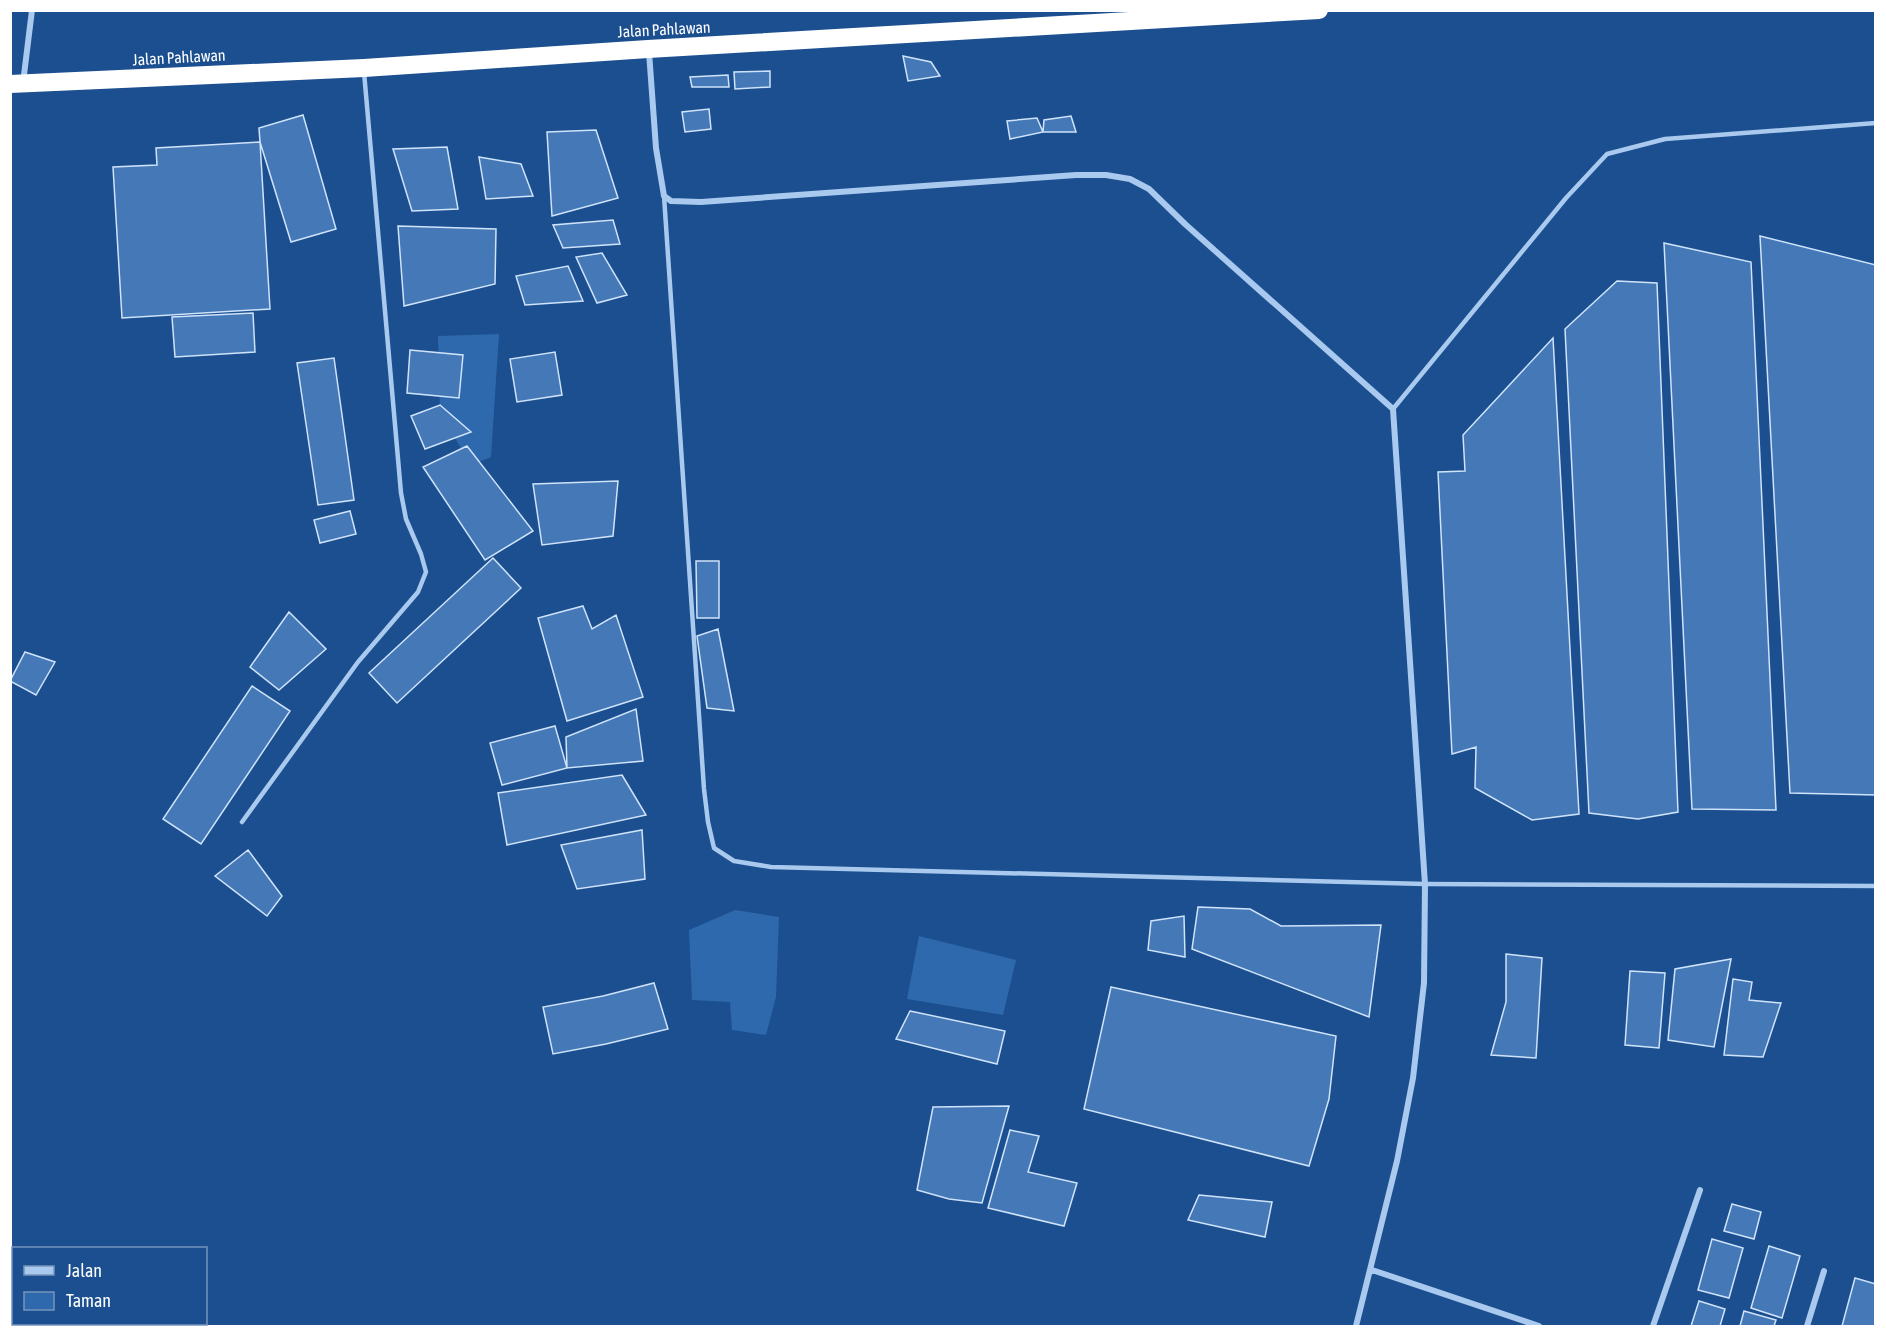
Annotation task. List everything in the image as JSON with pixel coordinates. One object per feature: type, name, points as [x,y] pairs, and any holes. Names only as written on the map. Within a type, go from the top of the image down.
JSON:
[{"type":"highway","name":"Jalan Pahlawan","points":[[17,84],[364,68],[1319,10]]},
{"type":"street","points":[[17,84],[32,10]]},
{"type":"street","points":[[648,49],[656,148],[664,196],[671,201],[701,202],[1076,175],[1106,175],[1130,179],[1149,189],[1185,225],[1393,409],[1425,884],[1424,983],[1413,1078],[1398,1161],[1356,1326]]},
{"type":"street","points":[[1653,1326],[1700,1190]]},
{"type":"street","points":[[1372,1270],[1539,1326]]},
{"type":"street","points":[[1808,1326],[1824,1271]]},
{"type":"lane","points":[[242,822],[358,662],[418,592],[426,572],[406,519],[401,493],[364,68]]},
{"type":"lane","points":[[1393,409],[1566,198],[1607,154],[1665,139],[1875,123]]},
{"type":"lane","points":[[664,196],[704,789],[714,848],[734,861],[771,867],[1425,884],[1875,886]]},
{"type":"green space","points":[[499,334],[491,457],[471,465],[440,413],[438,336]]},
{"type":"green space","points":[[735,910],[779,917],[776,997],[766,1035],[732,1030],[730,1002],[692,1000],[689,930]]},
{"type":"green space","points":[[919,936],[1016,960],[1003,1015],[907,999]]},
{"type":"building","points":[[903,56],[931,62],[940,76],[908,81]]},
{"type":"building","points":[[770,71],[770,87],[735,89],[734,72]]},
{"type":"building","points":[[728,75],[729,87],[692,87],[690,77]]},
{"type":"building","points":[[709,109],[711,129],[685,132],[682,112]]},
{"type":"building","points":[[303,115],[336,229],[291,242],[260,142],[259,128]]},
{"type":"building","points":[[1071,116],[1076,132],[1043,132],[1044,120]]},
{"type":"building","points":[[1037,118],[1043,132],[1010,139],[1007,121]]},
{"type":"building","points":[[596,130],[618,198],[552,216],[547,132]]},
{"type":"building","points":[[260,142],[270,309],[122,318],[113,167],[157,165],[156,148]]},
{"type":"building","points":[[447,147],[458,209],[412,211],[393,149]]},
{"type":"building","points":[[479,157],[521,164],[533,196],[486,199]]},
{"type":"building","points":[[613,220],[620,244],[563,248],[553,225]]},
{"type":"building","points":[[398,226],[496,229],[495,284],[404,306]]},
{"type":"building","points":[[1760,236],[1876,265],[1876,795],[1790,793]]},
{"type":"building","points":[[1664,243],[1751,262],[1776,810],[1692,809]]},
{"type":"building","points":[[602,253],[627,295],[597,303],[576,257]]},
{"type":"building","points":[[568,266],[583,301],[525,305],[516,276]]},
{"type":"building","points":[[1617,281],[1657,283],[1678,812],[1638,819],[1589,813],[1565,329]]},
{"type":"building","points":[[253,313],[255,352],[175,357],[172,317]]},
{"type":"building","points":[[1553,338],[1579,814],[1532,820],[1475,788],[1476,747],[1452,754],[1438,472],[1465,471],[1463,435]]},
{"type":"building","points":[[410,350],[463,355],[459,398],[407,393]]},
{"type":"building","points":[[555,352],[562,395],[517,402],[510,359]]},
{"type":"building","points":[[334,358],[354,500],[318,505],[297,363]]},
{"type":"building","points":[[440,405],[471,432],[425,449],[411,416]]},
{"type":"building","points":[[467,446],[533,531],[485,560],[423,467]]},
{"type":"building","points":[[618,481],[613,536],[542,545],[533,484]]},
{"type":"building","points":[[350,511],[356,534],[320,543],[314,520]]},
{"type":"building","points":[[493,558],[521,588],[397,703],[369,673]]},
{"type":"building","points":[[696,561],[719,561],[719,618],[697,618]]},
{"type":"building","points":[[583,606],[592,629],[616,615],[643,697],[567,721],[538,618]]},
{"type":"building","points":[[289,612],[326,649],[279,690],[250,667]]},
{"type":"building","points":[[718,629],[734,711],[707,708],[697,636]]},
{"type":"building","points":[[25,652],[55,662],[36,695],[10,681]]},
{"type":"building","points":[[252,686],[290,711],[201,844],[163,819]]},
{"type":"building","points":[[636,709],[643,761],[567,768],[566,737]]},
{"type":"building","points":[[555,726],[567,768],[502,785],[490,743]]},
{"type":"building","points":[[622,775],[646,815],[507,845],[498,793]]},
{"type":"building","points":[[642,830],[645,879],[577,889],[561,845]]},
{"type":"building","points":[[248,850],[282,896],[267,916],[215,876]]},
{"type":"building","points":[[1198,907],[1250,909],[1281,926],[1381,925],[1369,1017],[1192,949]]},
{"type":"building","points":[[1184,916],[1185,957],[1148,950],[1151,921]]},
{"type":"building","points":[[1506,954],[1542,958],[1536,1058],[1491,1055],[1506,1002]]},
{"type":"building","points":[[1731,959],[1714,1047],[1668,1040],[1675,969]]},
{"type":"building","points":[[1630,971],[1665,973],[1659,1048],[1625,1045]]},
{"type":"building","points":[[1733,979],[1752,982],[1749,1000],[1781,1003],[1763,1057],[1724,1055]]},
{"type":"building","points":[[654,983],[668,1029],[553,1054],[543,1007],[603,996]]},
{"type":"building","points":[[1111,987],[1336,1036],[1329,1099],[1309,1166],[1084,1109]]},
{"type":"building","points":[[910,1011],[1005,1031],[997,1064],[896,1039]]},
{"type":"building","points":[[1009,1106],[982,1203],[949,1199],[917,1190],[933,1107]]},
{"type":"building","points":[[1010,1130],[1039,1136],[1028,1172],[1077,1183],[1064,1226],[988,1208]]},
{"type":"building","points":[[1199,1195],[1272,1202],[1265,1237],[1188,1220]]},
{"type":"building","points":[[1732,1204],[1761,1212],[1754,1239],[1724,1231]]},
{"type":"building","points":[[1712,1239],[1743,1248],[1729,1298],[1698,1290]]},
{"type":"building","points":[[1769,1246],[1800,1256],[1782,1318],[1751,1308]]},
{"type":"building","points":[[1855,1278],[1876,1284],[1876,1326],[1842,1326]]},
{"type":"building","points":[[1699,1301],[1725,1309],[1720,1326],[1691,1326]]},
{"type":"building","points":[[1744,1311],[1776,1320],[1774,1326],[1740,1326]]}]
